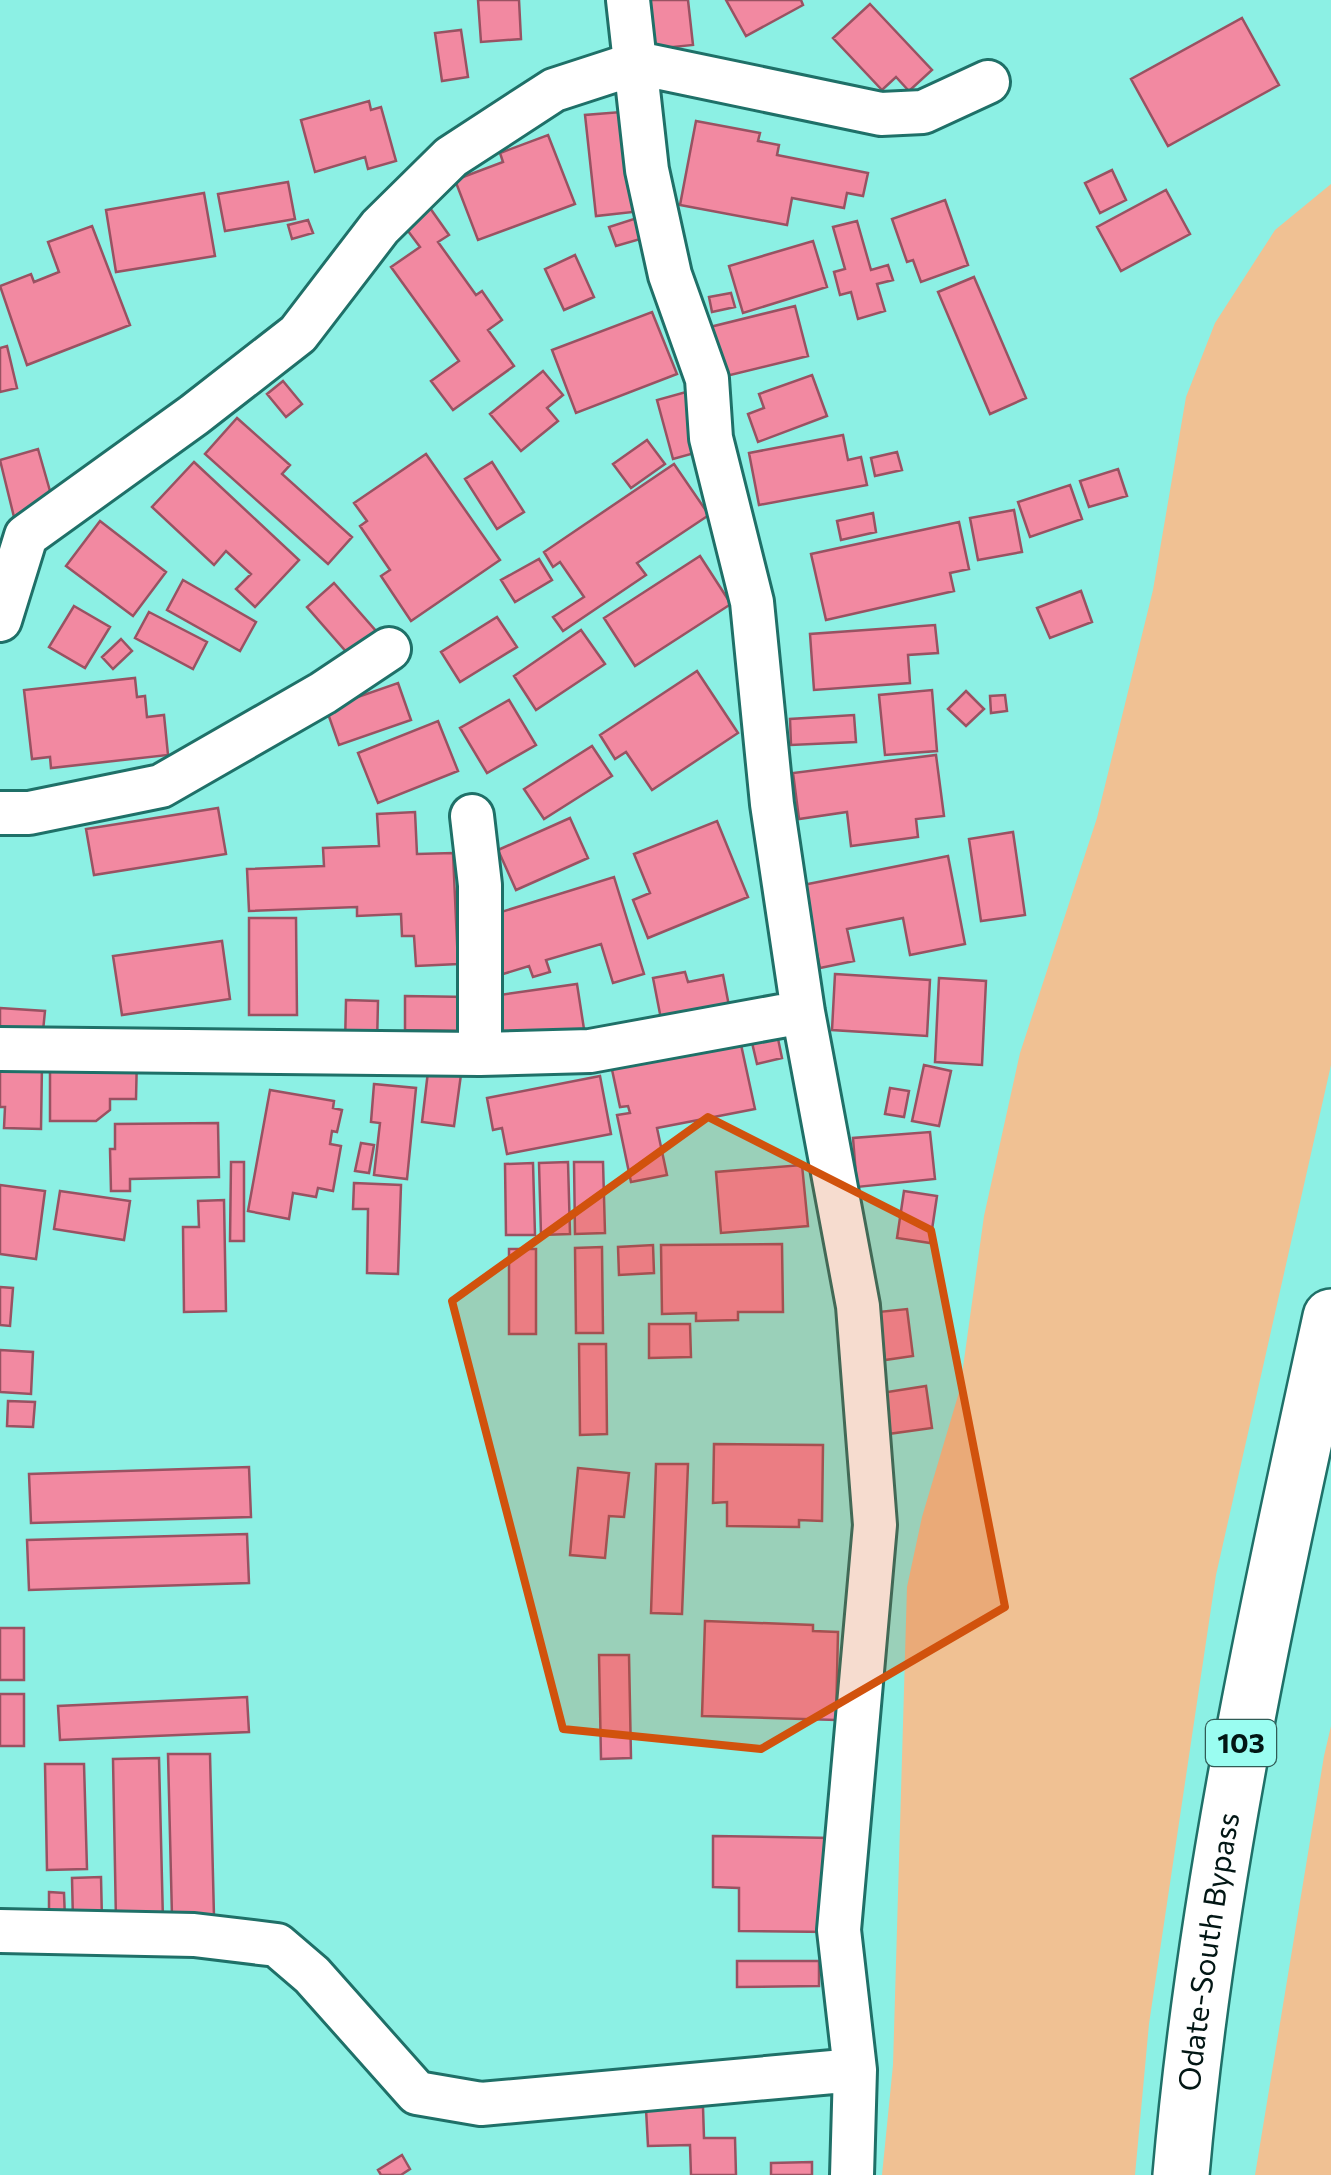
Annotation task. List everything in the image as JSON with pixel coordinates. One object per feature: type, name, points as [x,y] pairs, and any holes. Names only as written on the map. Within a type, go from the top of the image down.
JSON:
[{"type":"highway","name":"Odate-South Bypass","points":[[1181,2175],[1208,1945],[1239,1756],[1331,1317]]},
{"type":"highway","name":"Odate-South Bypass","points":[[1196,2175],[1241,1894],[1331,1470]]},
{"type":"street","points":[[628,0],[646,170],[670,275],[707,379],[711,438],[752,602],[772,804],[804,1012],[858,1306],[874,1525],[839,1930],[854,2070],[852,2175]]},
{"type":"street","points":[[0,620],[13,532],[194,415],[298,334],[380,228],[451,157],[554,90],[637,63],[881,114],[922,112],[988,82]]},
{"type":"street","points":[[0,813],[29,813],[161,786],[322,693],[389,649]]},
{"type":"street","points":[[472,816],[480,886],[480,1054]]},
{"type":"street","points":[[0,1048],[480,1054],[590,1051],[804,1012]]},
{"type":"street","points":[[0,1931],[194,1935],[277,1945],[312,1975],[416,2093],[481,2104],[854,2070]]},
{"type":"highlighted area","points":[[708,1117],[931,1230],[1005,1607],[761,1749],[563,1729],[452,1301]]},
{"type":"shaded area","points":[[1331,184],[1331,1065],[1216,1575],[1149,2024],[1135,2175],[882,2175],[893,2065],[907,1587],[922,1517],[960,1389],[984,1216],[1020,1053],[1097,818],[1153,590],[1186,397],[1215,323],[1275,230]]},
{"type":"shaded area","points":[[1331,1726],[1331,2175],[1255,2175],[1324,1756]]},
{"type":"building","points":[[478,0],[519,0],[521,39],[481,42]]},
{"type":"building","points":[[648,0],[688,0],[693,45],[654,49]]},
{"type":"building","points":[[726,0],[801,0],[803,5],[746,36]]},
{"type":"building","points":[[870,4],[932,70],[909,91],[896,77],[882,90],[833,38]]},
{"type":"building","points":[[1242,18],[1279,85],[1168,146],[1131,79]]},
{"type":"building","points":[[461,30],[468,77],[442,81],[435,33]]},
{"type":"building","points":[[369,101],[371,110],[381,107],[396,161],[368,169],[365,157],[315,172],[301,120]]},
{"type":"building","points":[[621,112],[633,212],[596,216],[585,115]]},
{"type":"building","points":[[696,121],[760,133],[758,141],[779,145],[777,155],[868,173],[863,196],[847,193],[844,208],[792,198],[787,225],[680,205]]},
{"type":"building","points":[[548,135],[575,204],[478,240],[455,180],[503,162],[500,153]]},
{"type":"building","points":[[1112,170],[1126,200],[1100,213],[1085,183]]},
{"type":"building","points":[[288,182],[295,219],[225,231],[218,194]]},
{"type":"building","points":[[1166,190],[1190,234],[1121,271],[1097,227]]},
{"type":"building","points":[[204,193],[215,256],[116,272],[106,210]]},
{"type":"building","points":[[945,200],[968,265],[921,282],[913,260],[907,262],[892,219]]},
{"type":"building","points":[[430,208],[449,235],[438,242],[476,295],[482,291],[502,320],[488,330],[514,366],[453,410],[431,381],[459,361],[391,267],[420,247],[405,227]]},
{"type":"building","points":[[637,218],[644,238],[616,246],[609,227]]},
{"type":"building","points":[[308,220],[313,233],[292,239],[288,225]]},
{"type":"building","points":[[857,221],[871,270],[888,265],[893,280],[877,284],[885,311],[858,319],[851,292],[840,295],[834,272],[845,269],[833,227]]},
{"type":"building","points":[[92,226],[130,325],[27,365],[0,286],[31,274],[34,282],[59,272],[48,242]]},
{"type":"building","points":[[813,241],[827,287],[743,313],[729,266]]},
{"type":"building","points":[[575,255],[594,297],[564,310],[545,269]]},
{"type":"building","points":[[974,277],[1026,398],[990,414],[938,292]]},
{"type":"building","points":[[731,293],[735,307],[712,312],[709,297]]},
{"type":"building","points":[[795,306],[808,356],[722,377],[710,327]]},
{"type":"building","points":[[652,312],[677,374],[576,413],[552,350]]},
{"type":"building","points":[[7,346],[17,388],[0,392],[0,348]]},
{"type":"building","points":[[543,371],[563,395],[547,408],[558,421],[521,451],[490,414]]},
{"type":"building","points":[[812,375],[827,416],[758,442],[748,414],[764,408],[759,394]]},
{"type":"building","points":[[283,381],[302,404],[286,417],[267,394]]},
{"type":"building","points":[[686,392],[702,451],[673,459],[657,400]]},
{"type":"building","points":[[237,418],[290,465],[282,474],[352,537],[328,564],[205,454]]},
{"type":"building","points":[[843,435],[848,460],[861,457],[867,485],[759,505],[749,453]]},
{"type":"building","points":[[647,440],[665,464],[631,488],[613,464]]},
{"type":"building","points":[[38,449],[54,505],[14,517],[0,460]]},
{"type":"building","points":[[897,452],[902,470],[875,476],[871,458]]},
{"type":"building","points":[[426,454],[500,560],[411,621],[381,576],[390,570],[360,526],[367,521],[354,503]]},
{"type":"building","points":[[194,462],[299,560],[255,607],[236,589],[251,574],[226,551],[214,565],[152,507]]},
{"type":"building","points":[[492,462],[524,512],[497,529],[465,479]]},
{"type":"building","points":[[674,464],[709,515],[637,563],[646,575],[563,631],[553,617],[584,597],[560,562],[553,567],[544,552]]},
{"type":"building","points":[[1118,469],[1127,496],[1089,507],[1080,481]]},
{"type":"building","points":[[1070,485],[1082,519],[1030,537],[1018,502]]},
{"type":"building","points":[[1014,510],[1022,552],[978,560],[970,518]]},
{"type":"building","points":[[873,513],[876,532],[841,540],[837,521]]},
{"type":"building","points":[[100,521],[166,572],[133,616],[66,566]]},
{"type":"building","points":[[959,522],[969,569],[950,573],[954,591],[826,620],[811,554]]},
{"type":"building","points":[[700,556],[731,604],[635,666],[604,618]]},
{"type":"building","points":[[539,559],[552,580],[515,602],[501,580]]},
{"type":"building","points":[[183,580],[256,622],[240,651],[167,610]]},
{"type":"building","points":[[334,583],[376,631],[349,655],[307,607]]},
{"type":"building","points":[[1081,591],[1092,622],[1050,638],[1037,608]]},
{"type":"building","points":[[74,606],[110,627],[85,668],[49,647]]},
{"type":"building","points":[[149,612],[207,642],[193,669],[135,638]]},
{"type":"building","points":[[497,617],[517,647],[460,682],[441,652]]},
{"type":"building","points":[[935,625],[938,653],[908,655],[910,683],[814,690],[810,634]]},
{"type":"building","points":[[581,630],[605,664],[536,710],[514,676]]},
{"type":"building","points":[[121,639],[132,651],[113,669],[102,657]]},
{"type":"building","points":[[697,671],[738,733],[652,790],[626,752],[615,759],[600,735]]},
{"type":"building","points":[[135,678],[137,697],[145,696],[147,717],[164,715],[168,755],[51,768],[50,757],[32,759],[24,690]]},
{"type":"building","points":[[398,683],[411,720],[339,745],[326,708]]},
{"type":"building","points":[[932,690],[937,751],[885,755],[879,695]]},
{"type":"building","points":[[966,691],[984,709],[966,726],[948,709]]},
{"type":"building","points":[[1005,695],[1007,711],[991,713],[990,696]]},
{"type":"building","points":[[509,700],[536,745],[487,773],[460,728]]},
{"type":"building","points":[[854,715],[856,742],[791,745],[790,719]]},
{"type":"building","points":[[438,721],[458,771],[378,803],[358,753]]},
{"type":"building","points":[[592,746],[612,776],[544,819],[524,789]]},
{"type":"building","points":[[936,755],[944,816],[916,819],[918,837],[851,846],[847,812],[799,819],[793,773]]},
{"type":"building","points":[[218,808],[226,854],[94,875],[86,829]]},
{"type":"building","points":[[415,812],[417,854],[453,853],[458,964],[416,966],[414,936],[402,936],[401,914],[357,916],[357,907],[249,911],[247,869],[324,866],[323,848],[379,846],[377,814]]},
{"type":"building","points":[[570,818],[588,858],[516,890],[498,850]]},
{"type":"building","points":[[717,821],[748,897],[648,938],[633,900],[650,893],[634,854]]},
{"type":"building","points":[[1013,832],[1025,915],[981,921],[969,839]]},
{"type":"building","points":[[948,856],[965,944],[910,955],[903,918],[847,929],[854,961],[820,968],[803,885]]},
{"type":"building","points":[[614,877],[644,974],[613,983],[601,944],[546,960],[550,972],[533,977],[529,966],[500,975],[482,918]]},
{"type":"building","points":[[249,918],[296,918],[297,1015],[249,1015]]},
{"type":"building","points":[[222,941],[230,999],[122,1015],[113,956]]},
{"type":"building","points":[[685,972],[688,982],[723,975],[729,1006],[661,1019],[653,978]]},
{"type":"building","points":[[835,974],[930,980],[927,1036],[832,1030]]},
{"type":"building","points":[[939,978],[986,981],[982,1065],[935,1062]]},
{"type":"building","points":[[577,984],[584,1029],[500,1041],[493,996]]},
{"type":"building","points":[[405,996],[469,997],[469,1031],[405,1030]]},
{"type":"building","points":[[346,1000],[378,1001],[377,1045],[345,1045]]},
{"type":"building","points":[[0,1008],[45,1011],[43,1031],[0,1028]]},
{"type":"building","points":[[776,1029],[782,1058],[757,1064],[750,1034]]},
{"type":"building","points":[[740,1040],[755,1109],[657,1128],[667,1175],[631,1182],[617,1115],[630,1113],[628,1106],[620,1107],[611,1065]]},
{"type":"building","points":[[50,1056],[137,1056],[136,1099],[110,1099],[110,1110],[96,1121],[50,1121]]},
{"type":"building","points":[[0,1063],[42,1064],[41,1129],[4,1128]]},
{"type":"building","points":[[429,1063],[462,1067],[454,1126],[422,1122]]},
{"type":"building","points":[[924,1065],[951,1071],[939,1126],[912,1121]]},
{"type":"building","points":[[600,1076],[611,1134],[507,1154],[502,1128],[493,1130],[487,1098]]},
{"type":"building","points":[[374,1084],[416,1088],[407,1179],[374,1175],[380,1123],[371,1122]]},
{"type":"building","points":[[890,1088],[909,1091],[904,1117],[885,1114]]},
{"type":"building","points":[[270,1090],[334,1101],[333,1108],[342,1110],[330,1144],[341,1146],[333,1191],[318,1188],[316,1197],[293,1193],[289,1219],[248,1211]]},
{"type":"building","points":[[218,1123],[219,1177],[130,1179],[130,1191],[111,1191],[110,1149],[115,1149],[115,1124]]},
{"type":"building","points":[[930,1132],[935,1179],[857,1187],[853,1138]]},
{"type":"building","points":[[361,1143],[374,1145],[369,1173],[355,1171]]},
{"type":"building","points":[[231,1162],[244,1162],[244,1241],[230,1241]]},
{"type":"building","points":[[568,1162],[570,1234],[541,1235],[539,1163]]},
{"type":"building","points":[[574,1162],[603,1162],[605,1233],[575,1234]]},
{"type":"building","points":[[533,1163],[535,1235],[506,1235],[505,1164]]},
{"type":"building","points":[[802,1165],[808,1226],[721,1233],[716,1172]]},
{"type":"building","points":[[354,1183],[401,1185],[398,1274],[367,1273],[368,1209],[353,1209]]},
{"type":"building","points":[[0,1185],[45,1191],[36,1259],[0,1254]]},
{"type":"building","points":[[60,1191],[130,1201],[124,1240],[54,1229]]},
{"type":"building","points":[[904,1191],[937,1196],[930,1243],[897,1238]]},
{"type":"building","points":[[224,1200],[226,1311],[184,1312],[183,1227],[199,1227],[198,1201]]},
{"type":"building","points":[[782,1244],[783,1312],[738,1312],[738,1320],[696,1321],[696,1313],[662,1314],[661,1245]]},
{"type":"building","points":[[653,1245],[654,1273],[619,1275],[618,1247]]},
{"type":"building","points":[[602,1247],[603,1333],[576,1333],[575,1248]]},
{"type":"building","points":[[509,1249],[536,1249],[536,1334],[509,1334]]},
{"type":"building","points":[[0,1287],[13,1288],[10,1326],[0,1325]]},
{"type":"building","points":[[907,1309],[913,1356],[885,1360],[878,1312]]},
{"type":"building","points":[[649,1324],[690,1324],[691,1357],[649,1358]]},
{"type":"building","points":[[579,1344],[606,1344],[607,1434],[580,1435]]},
{"type":"building","points":[[0,1350],[33,1352],[31,1394],[0,1392]]},
{"type":"building","points":[[926,1386],[932,1428],[888,1434],[881,1393]]},
{"type":"building","points":[[8,1401],[35,1402],[33,1427],[7,1426]]},
{"type":"building","points":[[714,1444],[823,1445],[822,1521],[799,1520],[799,1527],[727,1526],[727,1502],[713,1503]]},
{"type":"building","points":[[656,1464],[688,1464],[682,1614],[651,1613]]},
{"type":"building","points":[[249,1467],[251,1517],[31,1523],[29,1474]]},
{"type":"building","points":[[578,1468],[629,1473],[624,1517],[609,1516],[605,1558],[570,1555]]},
{"type":"building","points":[[247,1534],[249,1583],[29,1590],[27,1540]]},
{"type":"building","points":[[705,1621],[813,1625],[813,1631],[838,1632],[836,1720],[702,1716]]},
{"type":"building","points":[[0,1628],[24,1628],[24,1680],[0,1680]]},
{"type":"building","points":[[599,1655],[629,1655],[631,1758],[601,1759]]},
{"type":"building","points":[[0,1694],[24,1694],[24,1746],[0,1746]]},
{"type":"building","points":[[247,1697],[249,1732],[60,1740],[58,1706]]},
{"type":"building","points":[[168,1754],[210,1754],[214,1917],[172,1917]]},
{"type":"building","points":[[159,1758],[163,1921],[116,1922],[113,1759]]},
{"type":"building","points":[[45,1764],[84,1764],[87,1869],[47,1870]]},
{"type":"building","points":[[713,1836],[832,1838],[831,1932],[739,1931],[739,1888],[713,1887]]},
{"type":"building","points":[[101,1877],[102,1921],[73,1921],[72,1878]]},
{"type":"building","points":[[49,1892],[64,1893],[65,1919],[49,1919]]},
{"type":"building","points":[[737,1961],[819,1961],[819,1986],[737,1987]]},
{"type":"building","points":[[703,2107],[704,2138],[735,2138],[736,2175],[691,2175],[690,2145],[648,2146],[646,2109]]},
{"type":"building","points":[[402,2155],[410,2169],[401,2175],[381,2175],[378,2170]]},
{"type":"building","points":[[812,2162],[812,2175],[771,2175],[771,2163]]}]
